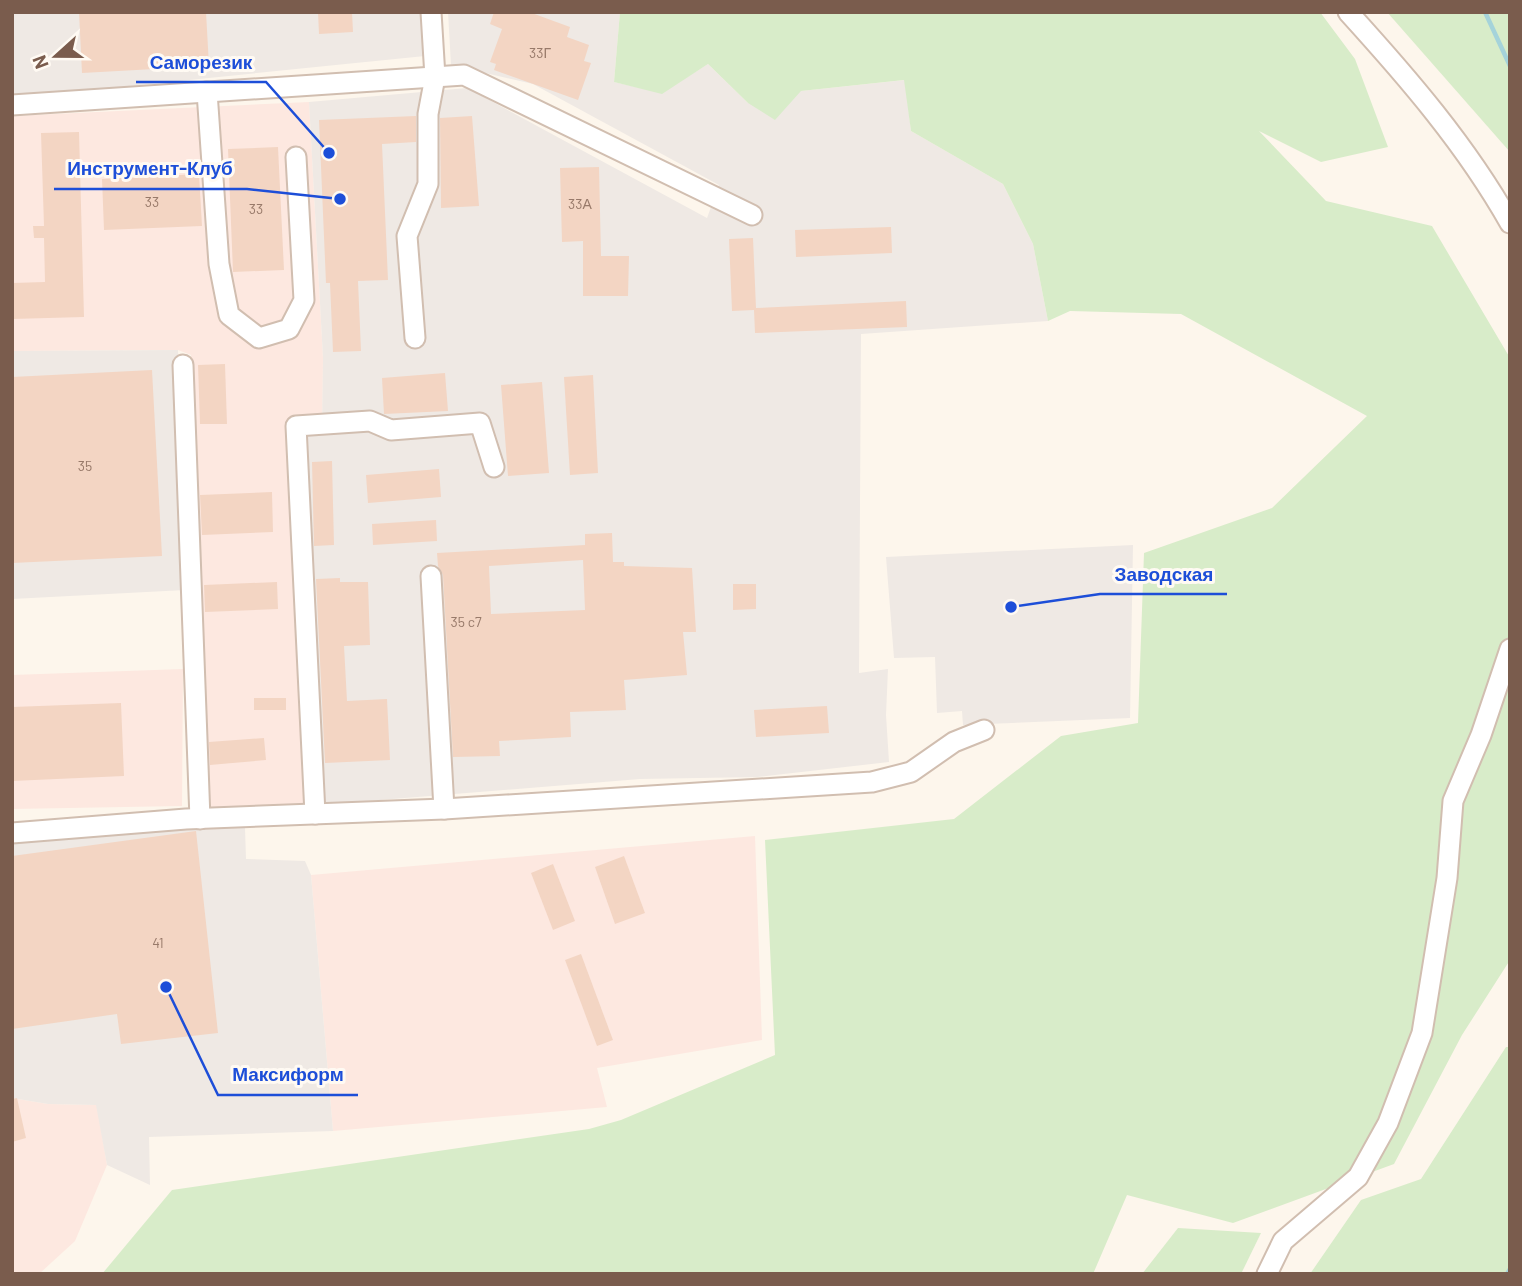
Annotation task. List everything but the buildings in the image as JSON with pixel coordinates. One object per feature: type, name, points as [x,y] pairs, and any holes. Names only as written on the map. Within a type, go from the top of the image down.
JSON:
[{"type":"street","points":[[415,338],[407,236],[428,184],[428,114],[435,77],[431,12]]},
{"type":"street","points":[[1348,12],[1408,78],[1481,172],[1510,223]]},
{"type":"street","points":[[12,105],[464,75],[752,215]]},
{"type":"street","points":[[207,92],[219,264],[229,315],[259,338],[289,329],[304,300],[296,157]]},
{"type":"street","points":[[183,365],[200,819]]},
{"type":"street","points":[[315,814],[296,426],[370,421],[391,430],[480,423],[494,467]]},
{"type":"street","points":[[431,576],[444,808]]},
{"type":"street","points":[[1267,1274],[1283,1241],[1358,1177],[1388,1123],[1422,1033],[1447,878],[1453,801],[1481,735],[1510,649]]},
{"type":"street","points":[[12,834],[200,819],[444,808],[872,782],[911,772],[954,741],[984,730]]},
{"type":"shaded area","points":[[12,12],[422,12],[425,56],[80,91],[12,95]]},
{"type":"shaded area","points":[[448,12],[620,12],[614,82],[662,93],[708,64],[748,103],[801,91],[905,80],[911,131],[1003,184],[1033,244],[1048,321],[861,334],[859,673],[888,669],[886,715],[889,762],[757,777],[640,779],[318,805],[304,434],[322,430],[323,358],[309,102],[467,88],[707,218],[719,185],[533,84],[451,65]]},
{"type":"shaded area","points":[[309,102],[323,358],[318,805],[208,815],[191,355],[178,350],[12,351],[12,116]]},
{"type":"shaded area","points":[[178,350],[185,590],[12,599],[12,351]]},
{"type":"shaded area","points":[[1133,545],[1130,718],[963,725],[962,711],[937,713],[935,657],[894,658],[886,557]]},
{"type":"shaded area","points":[[183,669],[182,806],[12,809],[12,675]]},
{"type":"shaded area","points":[[195,826],[245,828],[246,859],[305,861],[311,875],[333,1131],[149,1137],[150,1185],[107,1165],[96,1105],[48,1104],[12,1098],[12,841]]},
{"type":"shaded area","points":[[755,836],[762,1040],[597,1068],[607,1107],[333,1131],[311,875]]},
{"type":"shaded area","points":[[12,1098],[48,1104],[97,1105],[107,1165],[75,1241],[39,1274],[12,1274]]},
{"type":"green space","points":[[620,12],[1320,12],[1355,59],[1388,147],[1321,162],[1259,131],[1326,201],[1432,226],[1510,358],[1510,960],[1462,1035],[1394,1164],[1233,1223],[1127,1195],[1093,1274],[102,1274],[172,1190],[589,1129],[621,1120],[775,1055],[765,840],[954,819],[1061,736],[1138,723],[1144,553],[1272,508],[1367,416],[1181,314],[1070,311],[1048,321],[1033,244],[1003,184],[911,131],[904,80],[801,91],[775,120],[748,103],[708,64],[662,94],[614,82]]},
{"type":"green space","points":[[1387,12],[1510,12],[1510,152]]},
{"type":"green space","points":[[1506,1047],[1510,1047],[1510,1274],[1310,1274],[1361,1200],[1421,1179]]},
{"type":"green space","points":[[1178,1228],[1261,1233],[1241,1274],[1142,1274]]},
{"type":"waterway","points":[[1485,12],[1510,66]]},
{"type":"waterway","points":[[1507,1274],[1510,1269]]},
{"type":"place","name":"Саморезик","points":[[329,153]]},
{"type":"place","name":"Инструмент-Клуб","points":[[340,199]]},
{"type":"place","name":"Заводская","points":[[1011,607]]},
{"type":"place","name":"Максиформ","points":[[166,987]]}]
